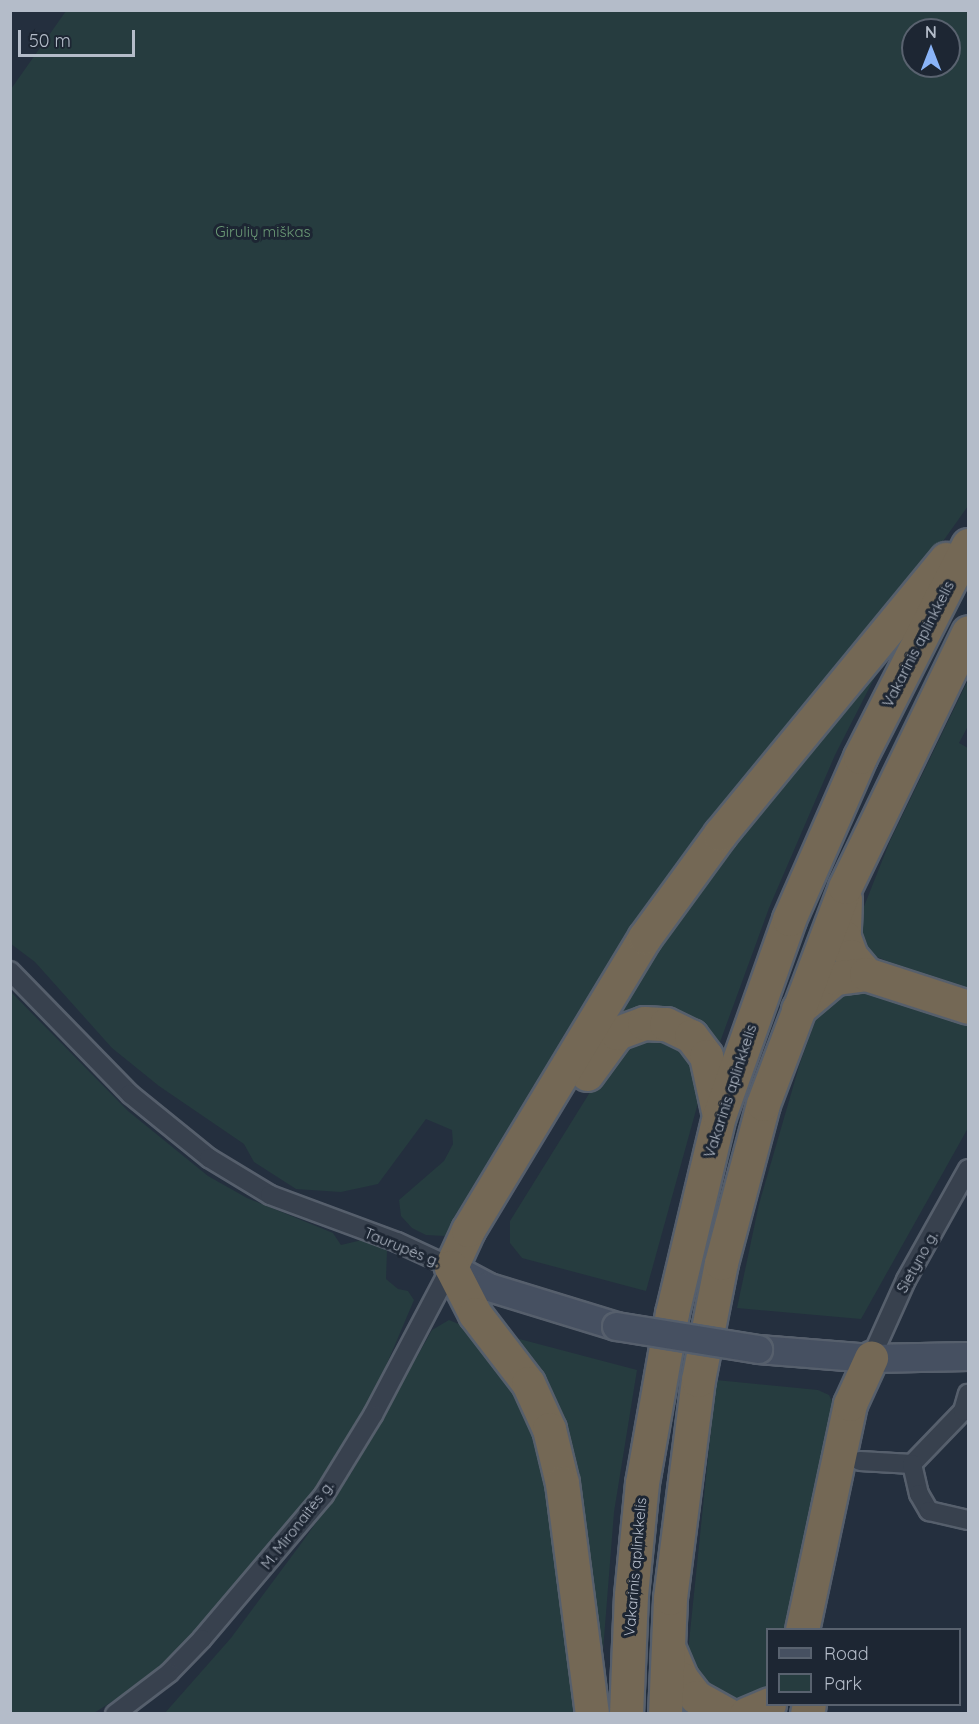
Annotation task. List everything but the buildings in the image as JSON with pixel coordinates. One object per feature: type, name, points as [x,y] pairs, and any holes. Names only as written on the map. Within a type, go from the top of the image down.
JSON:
[{"type":"highway","points":[[451,1267],[468,1230],[645,937],[720,834],[969,532]]},
{"type":"highway","name":"Vakarinis aplinkkelis","points":[[626,1713],[631,1595],[642,1483],[672,1313],[719,1116],[789,919],[860,757],[969,545]]},
{"type":"highway","points":[[665,1713],[668,1648],[682,1488],[721,1263],[764,1104],[796,1011],[845,887],[969,632]]},
{"type":"highway","points":[[845,887],[844,937],[851,956],[866,974]]},
{"type":"highway","points":[[796,1011],[835,978],[866,974],[969,1007]]},
{"type":"highway","points":[[451,1267],[487,1240],[606,1043],[629,1026],[653,1022],[691,1036],[711,1066],[719,1116]]},
{"type":"highway","points":[[451,1267],[475,1314],[528,1383],[549,1429],[562,1483],[592,1713]]},
{"type":"highway","points":[[824,1628],[870,1406],[871,1358]]},
{"type":"highway","points":[[802,1628],[850,1404],[871,1358]]},
{"type":"highway","points":[[668,1648],[682,1678],[696,1697],[727,1713]]},
{"type":"highway","points":[[746,1713],[766,1706]]},
{"type":"main road","name":"Taurupės g.","points":[[451,1267],[496,1290],[616,1326],[758,1349],[871,1358],[969,1356]]},
{"type":"street","name":"Taurupės g.","points":[[10,971],[130,1094],[209,1158],[270,1195],[397,1242],[451,1267]]},
{"type":"street","name":"Sietyno g.","points":[[871,1358],[906,1280],[969,1169]]},
{"type":"street","name":"M. Mironaitės g.","points":[[115,1713],[169,1673],[202,1638],[324,1495],[373,1415],[451,1267]]},
{"type":"street","points":[[860,1461],[912,1464],[963,1411],[969,1394]]},
{"type":"street","points":[[912,1464],[919,1494],[929,1511],[969,1520]]},
{"type":"green space","name":"Girulių miškas","points":[[66,11],[968,11],[968,506],[455,1229],[445,1236],[426,1235],[412,1228],[401,1216],[399,1200],[444,1161],[453,1144],[452,1130],[426,1119],[378,1184],[341,1192],[296,1189],[254,1162],[244,1144],[159,1086],[112,1048],[35,962],[11,944],[11,89]]},
{"type":"green space","points":[[885,657],[835,755],[769,908],[716,1053],[708,1040],[603,1031],[649,951],[724,848]]},
{"type":"green space","points":[[968,680],[968,726],[959,743],[968,748],[968,994],[867,953],[861,944],[859,919],[890,841]]},
{"type":"green space","points":[[848,983],[968,1017],[968,1128],[861,1319],[737,1308],[759,1204],[800,1063],[824,997]]},
{"type":"green space","points":[[10,991],[128,1111],[208,1176],[247,1198],[333,1233],[341,1245],[362,1240],[378,1245],[387,1251],[386,1279],[398,1289],[408,1291],[414,1300],[363,1420],[303,1509],[156,1674],[94,1713],[11,1713]]},
{"type":"green space","points":[[656,1034],[692,1053],[701,1092],[646,1291],[522,1258],[510,1243],[510,1221],[618,1047]]},
{"type":"green space","points":[[449,1320],[466,1327],[506,1368],[539,1428],[580,1713],[164,1714],[231,1638],[303,1541],[352,1472],[432,1330]]},
{"type":"green space","points":[[508,1336],[637,1370],[614,1512],[603,1651]]},
{"type":"green space","points":[[716,1380],[818,1390],[829,1395],[837,1412],[792,1628],[766,1628],[766,1693],[743,1704],[701,1688],[688,1652]]}]
